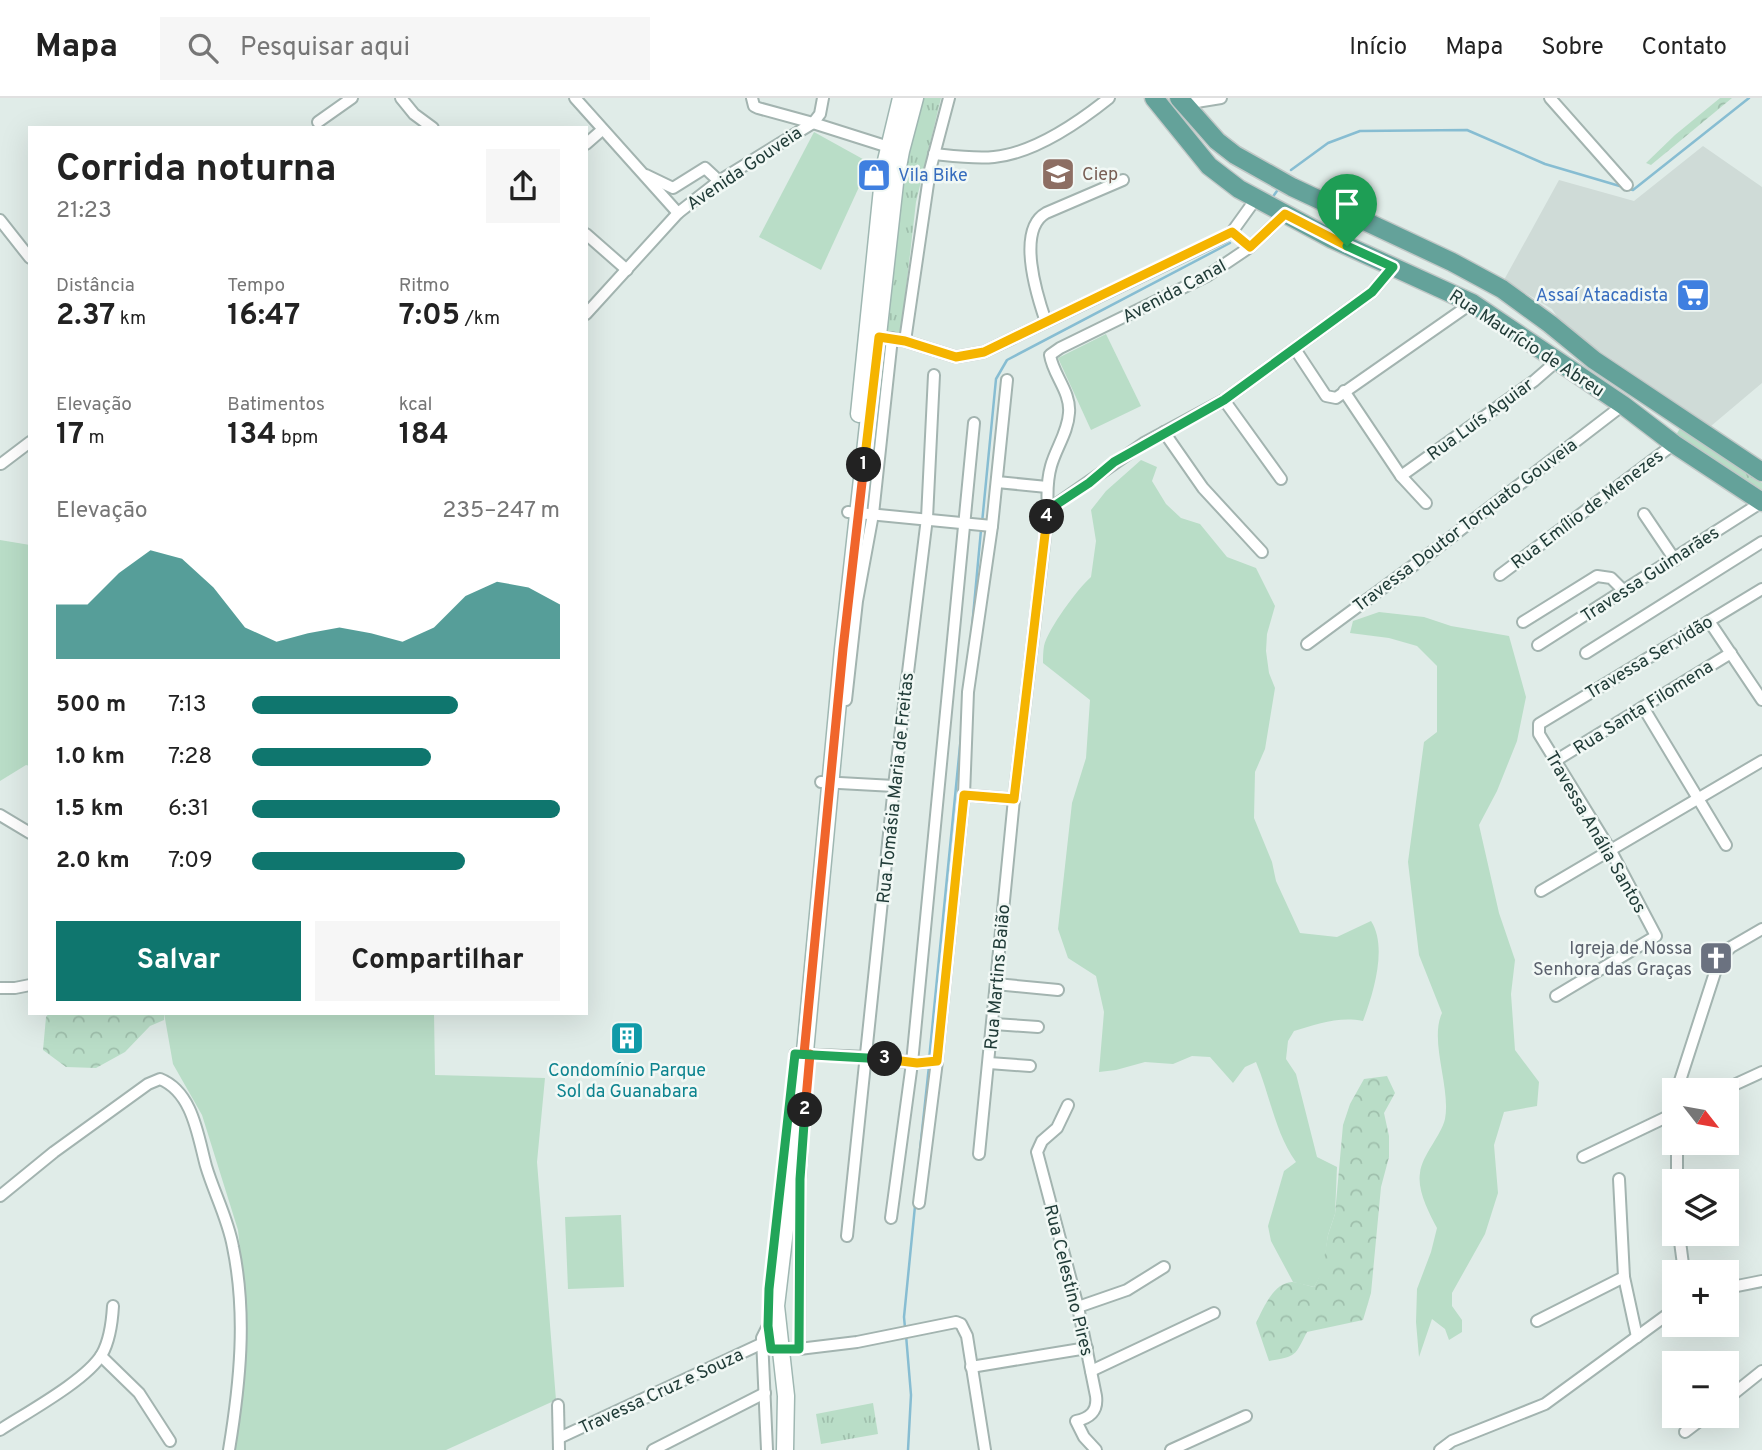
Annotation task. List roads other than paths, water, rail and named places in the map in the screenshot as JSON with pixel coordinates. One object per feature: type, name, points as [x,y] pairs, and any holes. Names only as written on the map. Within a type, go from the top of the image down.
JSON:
[{"type":"main road","points":[[785,1450],[786,1396],[782,1367],[771,1347],[772,1323],[879,337],[901,98]]},
{"type":"main road","points":[[895,149],[915,98]]},
{"type":"main road","name":"Rua Maurício de Abreu","points":[[1154,98],[1209,166],[1255,200],[1347,246],[1472,303],[1762,502]]},
{"type":"main road","points":[[1181,101],[1217,141],[1235,155],[1292,187],[1452,262],[1502,289],[1583,351],[1762,472]]},
{"type":"main road","points":[[1347,246],[1358,243],[1363,235],[1364,230],[1358,218]]},
{"type":"main road","points":[[1564,334],[1567,343],[1558,362],[1567,362],[1569,355],[1583,351]]},
{"type":"street","points":[[318,122],[352,98]]},
{"type":"street","points":[[401,98],[414,114],[430,126]]},
{"type":"street","points":[[575,98],[678,212]]},
{"type":"street","points":[[752,98],[754,106],[758,108],[813,123],[820,114],[823,98]]},
{"type":"street","points":[[905,341],[921,221],[934,154],[949,98]]},
{"type":"street","points":[[934,154],[996,157],[1038,144],[1110,98]]},
{"type":"street","points":[[1181,101],[1222,98]]},
{"type":"street","points":[[1550,98],[1627,185]]},
{"type":"street","name":"Avenida Gouveia","points":[[588,312],[678,212],[719,181],[813,123],[895,149]]},
{"type":"street","points":[[588,142],[602,130]]},
{"type":"street","points":[[642,175],[673,188],[705,168],[719,181]]},
{"type":"street","points":[[1046,322],[1037,297],[1032,270],[1031,234],[1034,225],[1046,214],[1123,180]]},
{"type":"street","name":"Avenida Canal","points":[[879,337],[905,341],[956,357],[984,352],[1232,232],[1255,200]]},
{"type":"street","name":"Avenida Canal","points":[[1054,351],[1207,276],[1250,247],[1285,214]]},
{"type":"street","points":[[0,220],[28,255]]},
{"type":"street","points":[[1232,232],[1250,247]]},
{"type":"street","points":[[588,238],[627,270]]},
{"type":"street","points":[[1048,510],[1089,483],[1114,462],[1224,400],[1372,292],[1393,267]]},
{"type":"street","points":[[1294,349],[1326,396],[1331,398],[1472,303]]},
{"type":"street","name":"Rua Martins Baião","points":[[979,1154],[994,1024],[1014,799],[1048,510],[1047,487],[1050,468],[1069,413],[1067,397],[1050,358],[1054,351]]},
{"type":"street","name":"Rua Luís Aguiar","points":[[1401,476],[1558,362]]},
{"type":"street","name":"Rua Tomásia Maria de Freitas","points":[[847,1236],[894,786],[927,519],[934,375]]},
{"type":"street","points":[[891,1218],[914,1063],[978,524],[997,482],[1007,380]]},
{"type":"street","points":[[1344,391],[1401,476],[1426,502]]},
{"type":"street","points":[[1224,400],[1281,479]]},
{"type":"street","name":"Travessa Doutor Torquato Gouveia","points":[[1307,644],[1623,405]]},
{"type":"street","points":[[919,1203],[964,795],[978,524],[974,423]]},
{"type":"street","points":[[1164,432],[1203,488],[1262,552]]},
{"type":"street","points":[[1,464],[28,444]]},
{"type":"street","name":"Rua Emílio de Menezes","points":[[1500,575],[1674,444]]},
{"type":"street","points":[[997,482],[1047,487]]},
{"type":"street","name":"Travessa Guimarães","points":[[1538,645],[1762,502]]},
{"type":"street","points":[[860,513],[978,524]]},
{"type":"street","points":[[1644,514],[1675,560]]},
{"type":"street","points":[[1586,653],[1762,542]]},
{"type":"street","points":[[1522,622],[1597,576],[1611,578],[1624,591]]},
{"type":"street","name":"Travessa Servidão","points":[[1538,728],[1539,724],[1547,719],[1762,589]]},
{"type":"street","points":[[1709,621],[1762,700]]},
{"type":"street","name":"Rua Santa Filomena","points":[[1555,761],[1731,653]]},
{"type":"street","points":[[1751,681],[1762,674]]},
{"type":"street","points":[[1643,707],[1726,845]]},
{"type":"street","name":"Travessa Anália Santos","points":[[1538,728],[1555,761],[1611,851],[1656,936],[1556,996]]},
{"type":"street","points":[[1541,891],[1762,761]]},
{"type":"street","points":[[830,782],[894,786]]},
{"type":"street","points":[[964,795],[1014,799]]},
{"type":"street","points":[[0,815],[28,832]]},
{"type":"street","points":[[1681,1078],[1720,957],[1731,947],[1762,929]]},
{"type":"street","points":[[0,988],[28,985]]},
{"type":"street","points":[[996,985],[1058,990]]},
{"type":"street","points":[[994,1024],[1038,1027]]},
{"type":"street","points":[[799,1349],[803,1054],[867,1057],[914,1063],[934,1062]]},
{"type":"street","points":[[989,1063],[1030,1066]]},
{"type":"street","points":[[1740,1082],[1762,1072]]},
{"type":"street","points":[[0,1196],[54,1152],[148,1084],[160,1079],[174,1088],[189,1109],[197,1128],[235,1255],[242,1324],[238,1384],[229,1450]]},
{"type":"street","name":"Rua Celestino Pires","points":[[1068,1105],[1057,1128],[1042,1141],[1037,1152],[1079,1307],[1097,1405],[1086,1419],[1076,1421],[1084,1437],[1096,1450]]},
{"type":"street","points":[[1583,1157],[1662,1119]]},
{"type":"street","points":[[1619,1179],[1624,1277],[1637,1337]]},
{"type":"street","points":[[1079,1307],[1127,1290],[1164,1267]]},
{"type":"street","points":[[1537,1321],[1624,1277]]},
{"type":"street","points":[[1739,1286],[1762,1281]]},
{"type":"street","points":[[0,1430],[73,1382],[101,1356],[108,1340],[113,1306]]},
{"type":"street","points":[[1091,1371],[1214,1313]]},
{"type":"street","points":[[1440,1450],[1452,1441],[1545,1404],[1662,1319]]},
{"type":"street","points":[[767,1450],[765,1393],[771,1347],[799,1349],[857,1342],[956,1322],[961,1324],[967,1336],[985,1450]]},
{"type":"street","name":"Travessa Cruz e Souza","points":[[559,1444],[771,1347]]},
{"type":"street","points":[[971,1367],[1087,1348]]},
{"type":"street","points":[[101,1356],[139,1393],[170,1441]]},
{"type":"street","points":[[1739,1389],[1762,1371]]},
{"type":"street","points":[[653,1450],[765,1393]]},
{"type":"street","points":[[558,1405],[559,1444]]},
{"type":"street","points":[[1171,1450],[1246,1416]]},
{"type":"street","points":[[1685,1432],[1690,1428]]},
{"type":"waterway","points":[[1629,189],[1633,190],[1749,98]]},
{"type":"waterway","points":[[1291,170],[1328,143],[1360,131],[1467,130],[1545,164],[1623,187]]},
{"type":"waterway","points":[[1272,198],[1279,188]]},
{"type":"waterway","points":[[982,523],[996,379],[1007,360],[1230,243]]},
{"type":"waterway","points":[[971,638],[981,530]]},
{"type":"waterway","points":[[929,1060],[961,736]]},
{"type":"waterway","points":[[920,1150],[929,1066]]},
{"type":"waterway","points":[[905,1328],[915,1206]]},
{"type":"waterway","points":[[906,1335],[911,1395],[908,1450]]},
{"type":"place","name":"Ciep","points":[[1058,174]]},
{"type":"place","name":"Vila Bike","points":[[874,175]]},
{"type":"place","name":"Assaí Atacadista","points":[[1693,295]]},
{"type":"place","name":"Igreja de Nossa Senhora das Graças","points":[[1716,958]]},
{"type":"place","name":"Condomínio Parque Sol da Guanabara","points":[[627,1038]]}]
